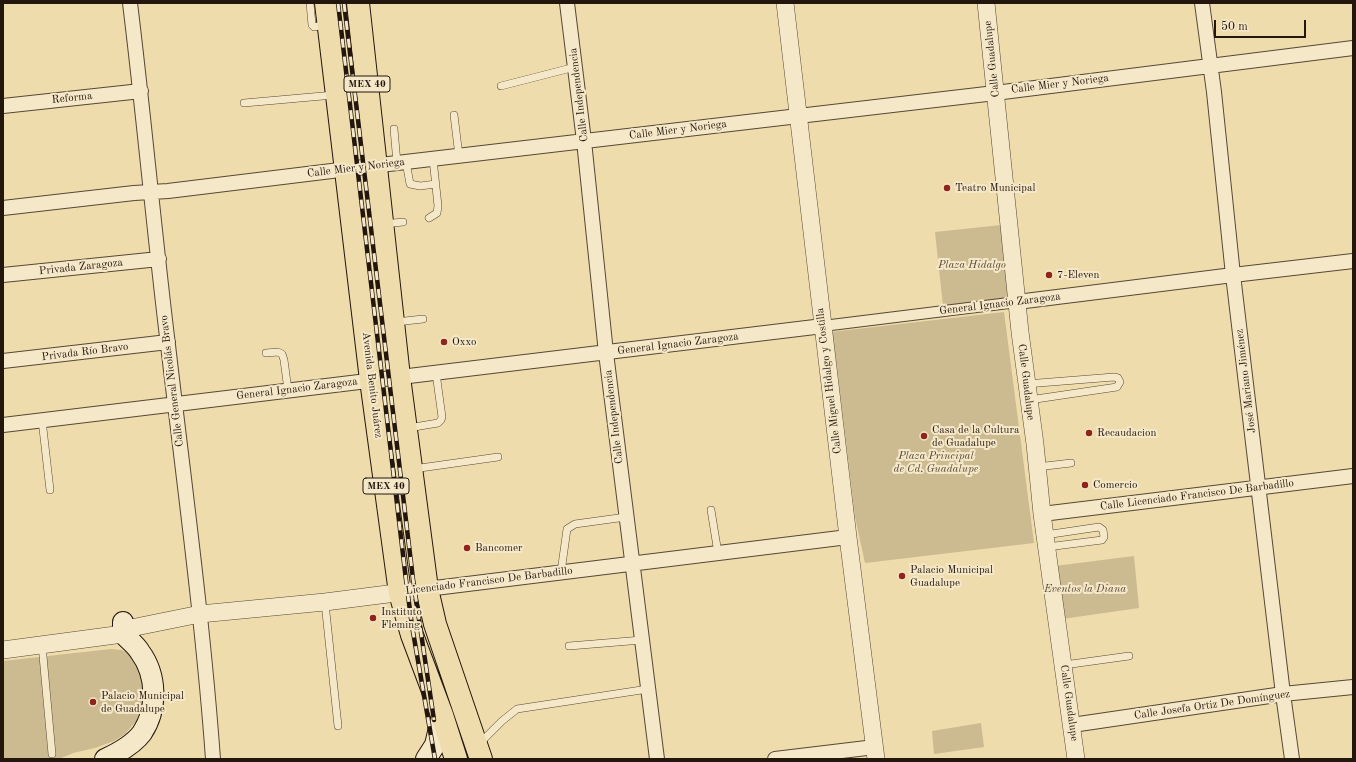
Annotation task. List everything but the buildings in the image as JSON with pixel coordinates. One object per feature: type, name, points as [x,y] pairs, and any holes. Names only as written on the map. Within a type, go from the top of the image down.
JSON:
[{"type":"main road","name":"MEX 40","points":[[358,3],[393,163],[394,322],[399,377],[427,589],[435,624],[475,755]]},
{"type":"main road","name":"Avenida Benito Juárez","points":[[328,13],[371,380],[400,593],[412,635],[442,715],[456,759]]},
{"type":"main road","points":[[105,759],[128,746],[142,733],[150,718],[154,700],[152,680],[146,661],[126,628]]},
{"type":"main road","points":[[426,759],[435,744],[442,715]]},
{"type":"street","name":"Calle General Nicolás Bravo","points":[[130,3],[141,91],[158,259],[200,614],[210,707],[213,759]]},
{"type":"street","name":"Calle Independencia","points":[[568,3],[606,353],[657,759]]},
{"type":"street","name":"Calle Miguel Hidalgo y Costilla","points":[[785,3],[822,326],[876,753]]},
{"type":"street","name":"Calle Guadalupe","points":[[986,3],[1027,392],[1042,514],[1076,759]]},
{"type":"street","name":"José Mariano Jiménez","points":[[1202,3],[1233,275],[1292,759]]},
{"type":"street","name":"Calle Mier y Noriega","points":[[3,208],[134,193],[151,193],[393,163],[995,93],[1353,48]]},
{"type":"street","name":"Reforma","points":[[3,106],[141,91]]},
{"type":"street","name":"Privada Zaragoza","points":[[3,275],[158,259]]},
{"type":"street","name":"General Ignacio Zaragoza","points":[[3,425],[606,353],[1353,261]]},
{"type":"street","name":"Privada Río Bravo","points":[[3,361],[168,342]]},
{"type":"street","name":"Calle Licenciado Francisco De Barbadillo","points":[[1042,514],[1353,476]]},
{"type":"street","name":"Licenciado Francisco De Barbadillo","points":[[3,650],[42,645],[200,614],[325,602],[848,537]]},
{"type":"street","name":"Licenciado Francisco De Barbadillo","points":[[3,639],[126,628]]},
{"type":"street","name":"Calle Josefa Ortiz De Domínguez","points":[[1072,725],[1283,694],[1353,687]]},
{"type":"street","points":[[775,759],[876,753]]},
{"type":"lane","points":[[310,3],[312,25],[314,26],[328,13]]},
{"type":"lane","points":[[501,86],[575,66]]},
{"type":"lane","points":[[244,103],[338,95]]},
{"type":"lane","points":[[454,115],[459,156]]},
{"type":"lane","points":[[394,129],[393,163],[410,184],[420,186],[436,184]]},
{"type":"lane","points":[[429,218],[437,213],[438,206],[433,159]]},
{"type":"lane","points":[[394,322],[423,319]]},
{"type":"lane","points":[[266,352],[278,352],[282,354],[288,390]]},
{"type":"lane","points":[[406,428],[438,423],[441,420],[442,416],[436,373]]},
{"type":"lane","points":[[1114,377],[1118,378],[1120,382],[1117,387],[1027,392],[1114,377]]},
{"type":"lane","points":[[42,420],[50,490]]},
{"type":"lane","points":[[411,470],[498,457]]},
{"type":"lane","points":[[1037,467],[1071,463]]},
{"type":"lane","points":[[711,510],[718,553]]},
{"type":"lane","points":[[561,572],[567,529],[575,524],[626,516]]},
{"type":"lane","points":[[1099,527],[1102,529],[1104,537],[1101,540],[1046,541],[1099,527]]},
{"type":"lane","points":[[325,602],[338,726]]},
{"type":"lane","points":[[570,646],[642,640]]},
{"type":"lane","points":[[42,645],[52,754]]},
{"type":"lane","points":[[1064,665],[1130,656]]},
{"type":"lane","points":[[475,755],[502,721],[517,709],[648,689]]},
{"type":"green space","name":"Plaza Hidalgo","points":[[1001,225],[1009,298],[943,306],[935,232]]},
{"type":"green space","name":"Plaza Principal de Cd. Guadalupe","points":[[1004,312],[1034,543],[865,563],[855,517],[837,366],[831,332]]},
{"type":"green space","name":"Eventos la Diana","points":[[1134,556],[1139,608],[1062,619],[1055,566]]},
{"type":"green space","points":[[111,649],[122,650],[134,657],[140,671],[143,687],[142,704],[137,720],[125,734],[114,741],[95,748],[73,753],[59,759],[3,759],[3,661]]},
{"type":"green space","points":[[981,723],[984,747],[934,754],[932,731]]},
{"type":"railway","points":[[338,3],[406,580],[412,626],[435,759]]},
{"type":"railway","points":[[344,3],[413,579],[434,720]]},
{"type":"place","name":"Teatro Municipal","points":[[947,188]]},
{"type":"place","name":"7-Eleven","points":[[1049,275]]},
{"type":"place","name":"Oxxo","points":[[444,342]]},
{"type":"place","name":"Recaudacion","points":[[1089,433]]},
{"type":"place","name":"Casa de la Cultura de Guadalupe","points":[[924,436]]},
{"type":"place","name":"Comercio","points":[[1085,485]]},
{"type":"place","name":"Bancomer","points":[[467,548]]},
{"type":"place","name":"Palacio Municipal Guadalupe","points":[[902,576]]},
{"type":"place","name":"Instituto Fleming","points":[[373,618]]},
{"type":"place","name":"Palacio Municipal de Guadalupe","points":[[93,702]]}]
